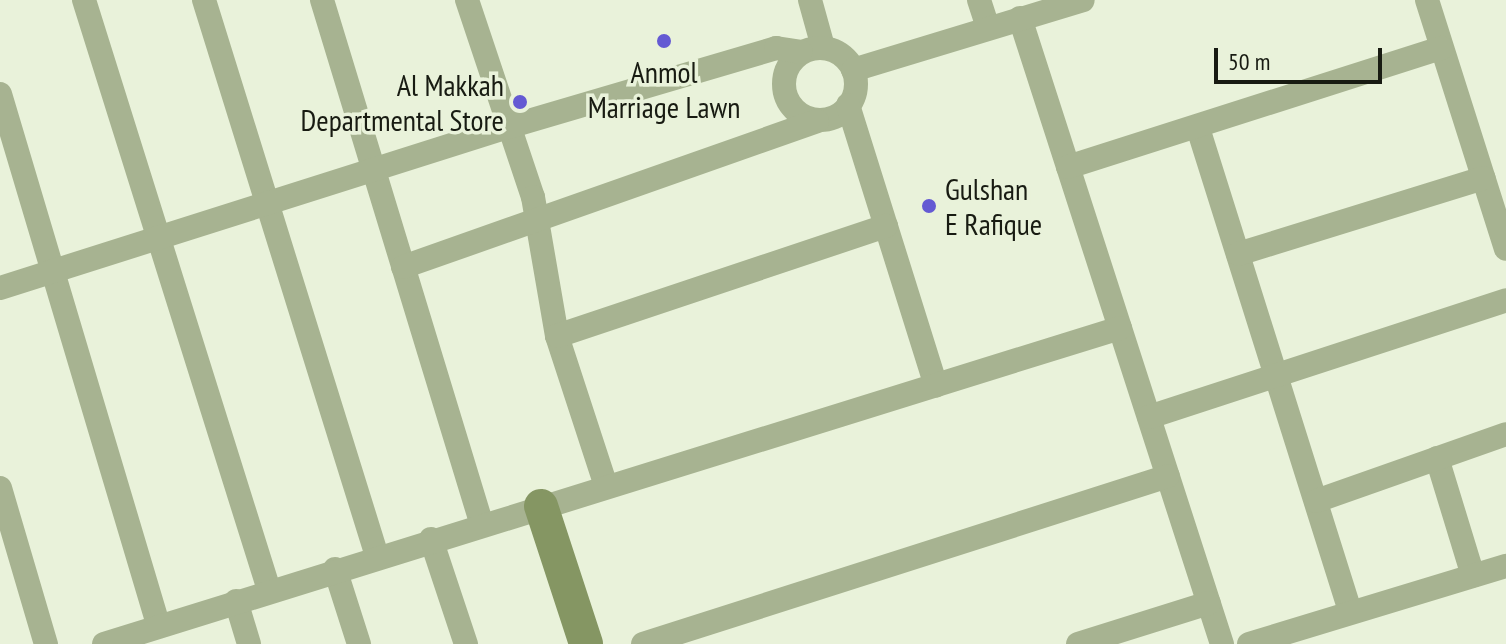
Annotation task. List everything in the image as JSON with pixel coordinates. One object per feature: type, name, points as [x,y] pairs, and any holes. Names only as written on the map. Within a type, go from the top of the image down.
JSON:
[{"type":"street","points":[[84,0],[162,237],[269,590]]},
{"type":"street","points":[[204,0],[377,556]]},
{"type":"street","points":[[322,0],[481,522]]},
{"type":"street","points":[[467,0],[505,128],[533,197],[534,221],[557,336],[606,486]]},
{"type":"street","points":[[810,0],[812,49]]},
{"type":"street","points":[[979,0],[988,27]]},
{"type":"street","points":[[853,70],[1083,0]]},
{"type":"street","points":[[1427,0],[1506,249]]},
{"type":"street","points":[[1020,18],[1222,644]]},
{"type":"street","points":[[0,288],[505,128],[776,48],[812,49],[844,56],[853,70],[848,105],[936,385]]},
{"type":"street","points":[[1068,167],[1441,48]]},
{"type":"street","points":[[812,49],[786,69],[784,92],[795,112],[817,121]]},
{"type":"street","points":[[0,94],[158,624]]},
{"type":"street","points":[[403,267],[817,121],[848,105]]},
{"type":"street","points":[[1198,128],[1350,611]]},
{"type":"street","points":[[1238,254],[1484,178]]},
{"type":"street","points":[[557,336],[886,226]]},
{"type":"street","points":[[1149,417],[1506,300]]},
{"type":"street","points":[[113,643],[158,624],[481,522],[1120,328]]},
{"type":"street","points":[[1316,501],[1506,434]]},
{"type":"street","points":[[1437,458],[1473,576]]},
{"type":"street","points":[[643,644],[698,636],[1168,476]]},
{"type":"street","points":[[0,488],[46,644]]},
{"type":"street","points":[[541,506],[586,644]]},
{"type":"street","points":[[431,539],[466,644]]},
{"type":"street","points":[[1249,644],[1506,566]]},
{"type":"street","points":[[335,569],[359,644]]},
{"type":"street","points":[[236,601],[249,644]]},
{"type":"street","points":[[1078,644],[1209,603]]},
{"type":"place","name":"Anmol Marriage Lawn","points":[[664,41]]},
{"type":"place","name":"Al Makkah Departmental Store","points":[[520,102]]},
{"type":"place","name":"Gulshan E Rafique","points":[[929,206]]}]
